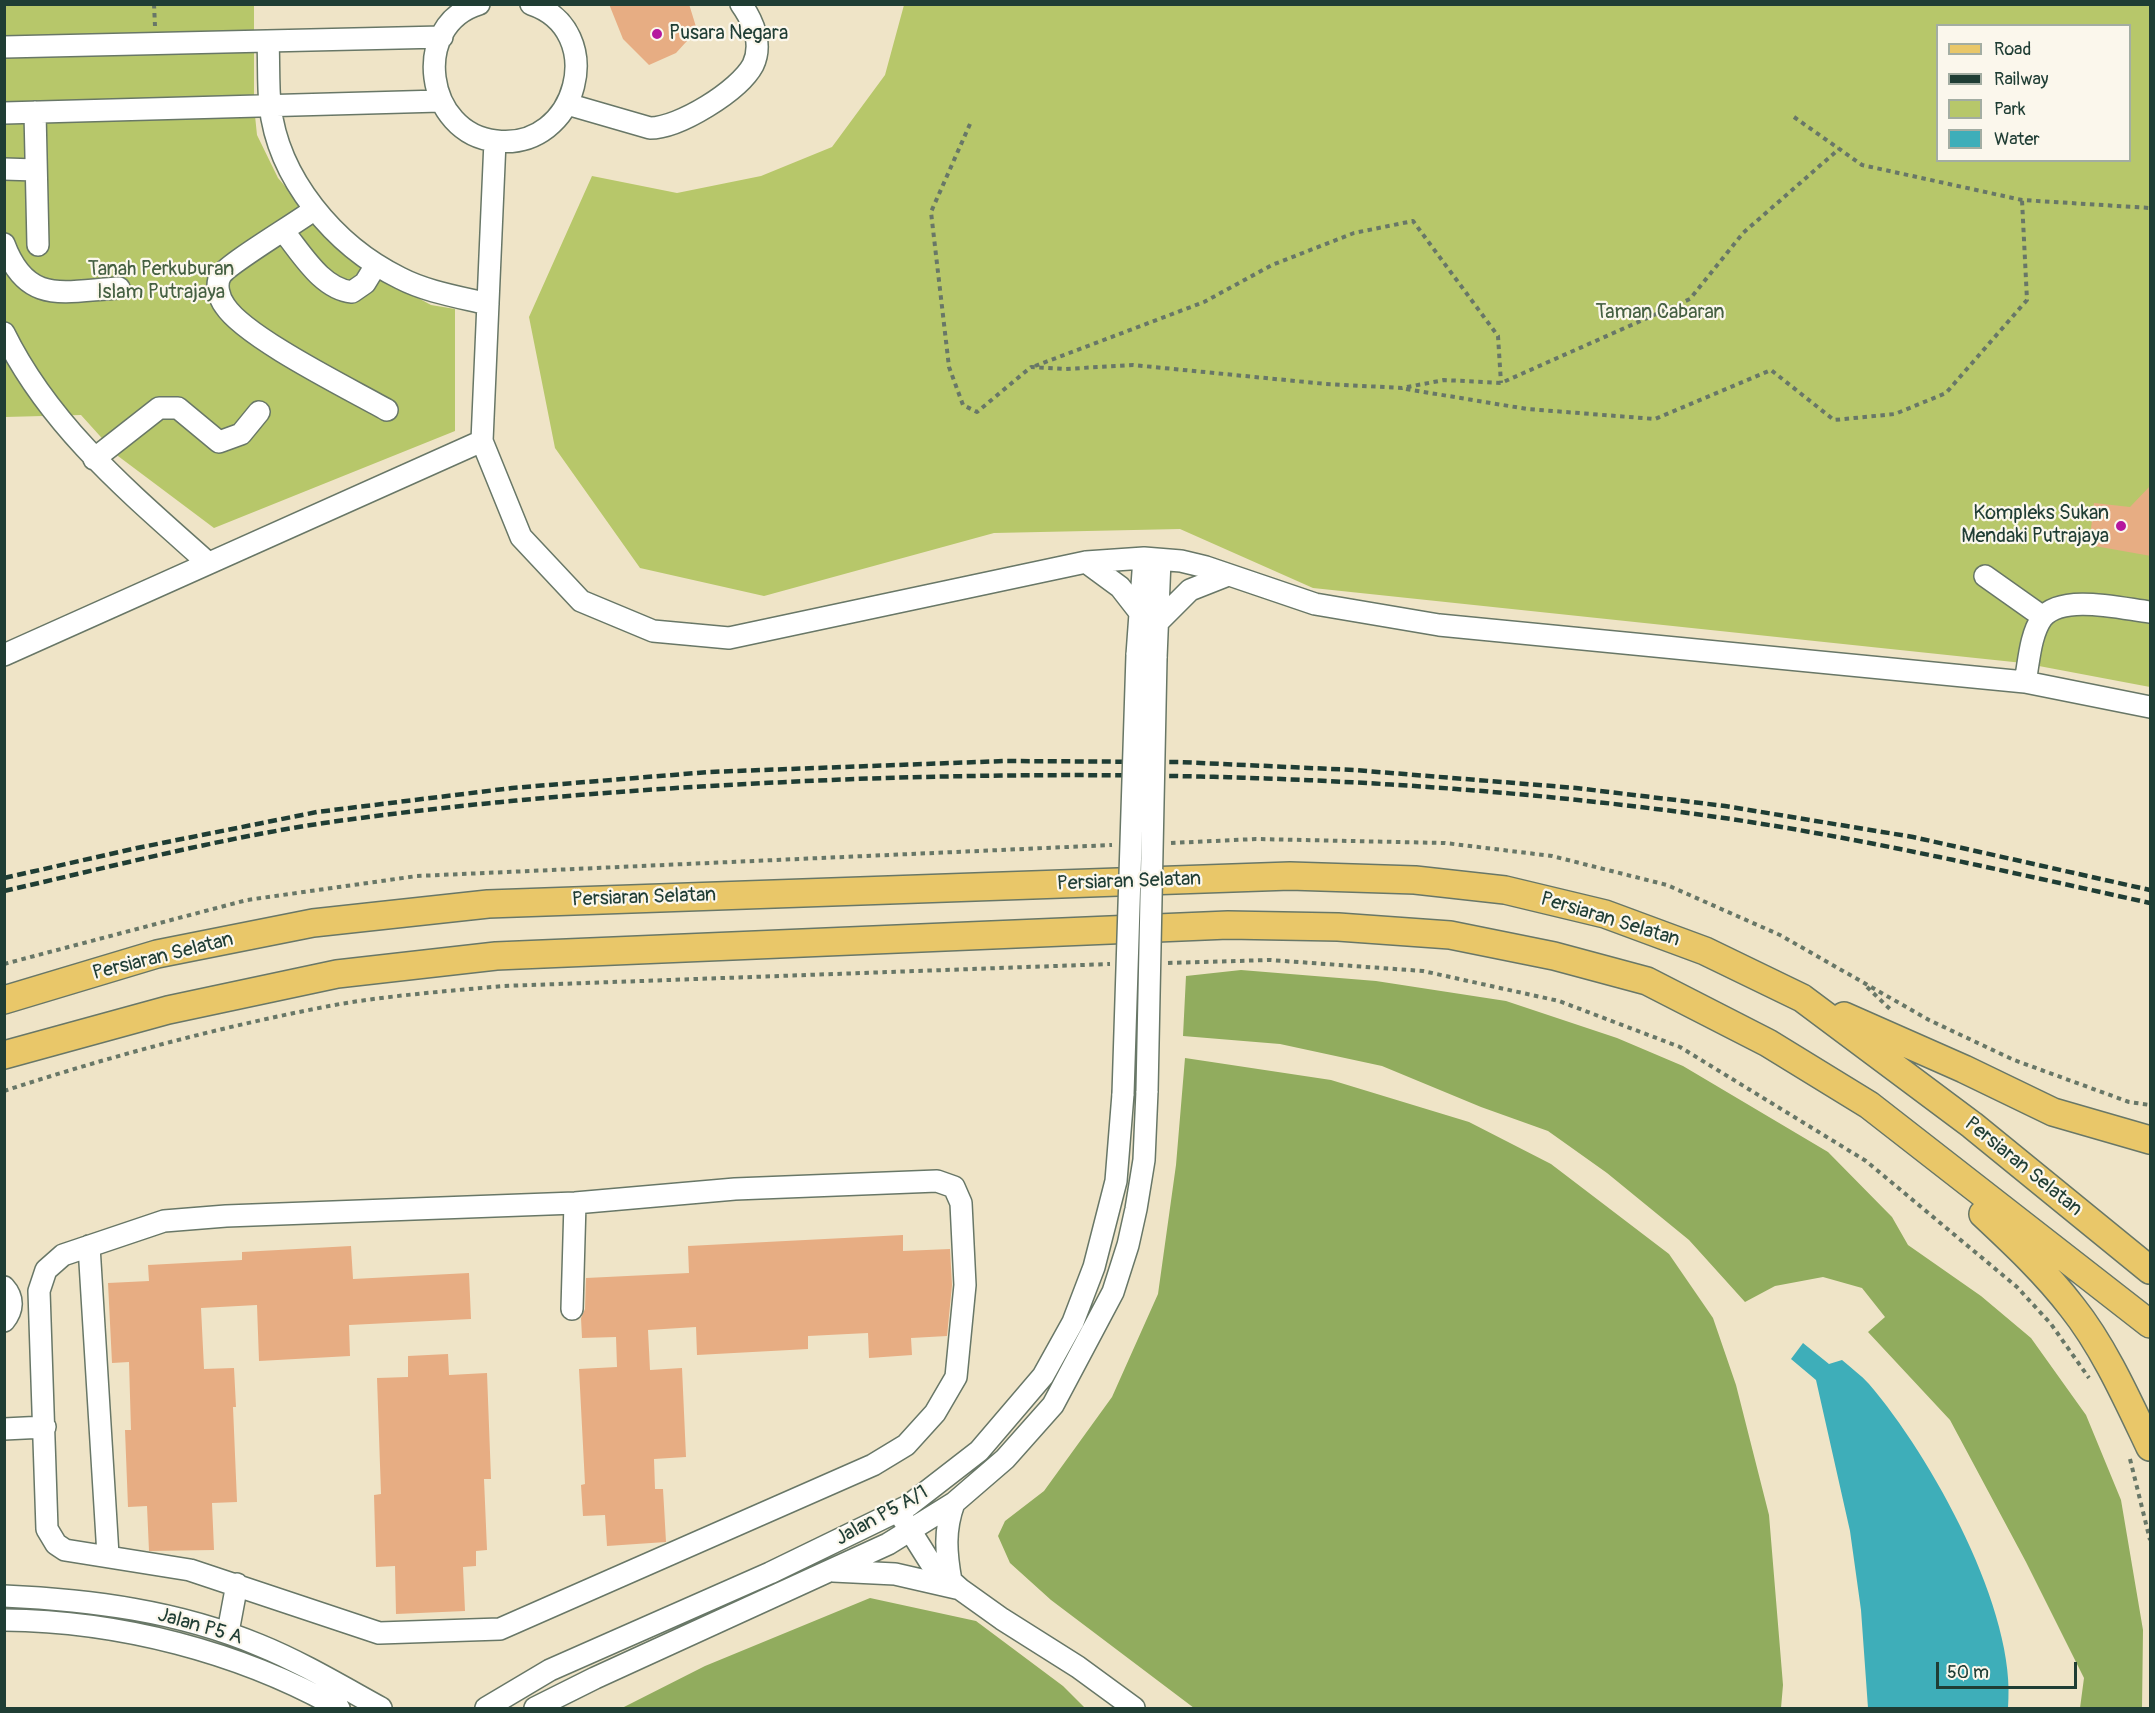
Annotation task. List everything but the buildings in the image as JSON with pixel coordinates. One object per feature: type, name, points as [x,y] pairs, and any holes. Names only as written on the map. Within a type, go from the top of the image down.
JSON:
[{"type":"main road","name":"Persiaran Selatan","points":[[4,1000],[168,952],[313,924],[488,904],[1290,876],[1415,880],[1505,890],[1605,914],[1683,942],[1802,998],[1972,1125],[2151,1270]]},
{"type":"main road","points":[[4,1055],[168,1010],[337,974],[495,956],[1228,925],[1338,927],[1450,935],[1554,956],[1647,981],[1768,1043],[1869,1106],[2151,1324]]},
{"type":"main road","points":[[1802,998],[1964,1069],[2053,1112],[2151,1140]]},
{"type":"main road","points":[[1869,1106],[2022,1251],[2073,1308],[2119,1383],[2151,1447]]},
{"type":"street","points":[[479,4],[455,19],[442,37],[434,58],[434,80],[440,101],[453,120],[472,134],[495,141],[520,140],[543,131],[562,114],[573,92],[577,68],[572,44],[558,22],[539,7],[531,4]]},
{"type":"street","points":[[567,104],[650,128],[664,128],[682,121],[716,100],[753,64],[757,41],[752,19],[741,4]]},
{"type":"street","points":[[4,47],[442,37]]},
{"type":"street","points":[[268,41],[270,106],[278,142],[293,177],[315,209],[341,237],[376,265],[402,279],[437,292],[488,304]]},
{"type":"street","points":[[4,113],[440,101]]},
{"type":"street","points":[[35,112],[38,245]]},
{"type":"street","points":[[495,141],[482,441],[521,537],[581,601],[652,631],[729,638],[1086,562],[1152,559],[1206,567],[1315,604],[1439,625],[2025,681],[2151,707]]},
{"type":"street","points":[[4,169],[36,170]]},
{"type":"street","points":[[315,209],[220,276],[218,289],[224,305],[236,318],[280,349],[387,410]]},
{"type":"street","points":[[284,232],[327,282],[340,291],[352,292],[365,283],[376,265]]},
{"type":"street","points":[[4,244],[11,261],[26,282],[52,292],[119,288]]},
{"type":"street","points":[[4,333],[34,384],[94,459],[207,562]]},
{"type":"street","points":[[94,459],[159,408],[178,408],[219,442],[241,434],[259,412]]},
{"type":"street","points":[[4,655],[207,562],[482,441]]},
{"type":"street","points":[[1147,657],[1152,559]]},
{"type":"street","points":[[1086,562],[1120,587],[1149,619]]},
{"type":"street","points":[[1149,619],[1190,590],[1228,575]]},
{"type":"street","points":[[1985,576],[2043,617]]},
{"type":"street","points":[[2025,681],[2032,643],[2043,617],[2068,603],[2151,612]]},
{"type":"street","name":"Jalan P5 A/1","points":[[535,1708],[910,1531],[954,1503],[1005,1459],[1053,1405],[1108,1302],[1128,1245],[1144,1160],[1148,1091],[1147,657]]},
{"type":"street","name":"Jalan P5 A/1","points":[[486,1708],[550,1670],[770,1573],[898,1511],[943,1481],[979,1451],[1043,1376],[1073,1322],[1094,1268],[1116,1181],[1123,1094],[1147,657]]},
{"type":"street","points":[[937,1181],[954,1187],[961,1203],[965,1285],[956,1377],[934,1413],[906,1445],[873,1465],[500,1629],[379,1634],[237,1584],[190,1570],[108,1555],[65,1550],[56,1544],[47,1529],[39,1291],[46,1270],[63,1255],[89,1246],[164,1221],[249,1215],[575,1203],[735,1189],[937,1181]]},
{"type":"street","points":[[572,1309],[575,1203]]},
{"type":"street","points":[[89,1246],[108,1555]]},
{"type":"street","points":[[4,1287],[11,1298],[12,1306],[4,1321]]},
{"type":"street","points":[[4,1429],[45,1427]]},
{"type":"street","points":[[954,1503],[948,1519],[945,1550],[955,1585]]},
{"type":"street","points":[[898,1511],[930,1562],[955,1585],[1002,1619],[1078,1667],[1134,1708]]},
{"type":"street","points":[[830,1570],[896,1574],[955,1585]]},
{"type":"street","points":[[228,1632],[237,1584]]},
{"type":"street","name":"Jalan P5 A","points":[[4,1596],[114,1605],[228,1632],[296,1662],[381,1708]]},
{"type":"street","name":"Jalan P5 A","points":[[4,1620],[36,1620],[97,1628],[190,1648],[259,1671],[338,1708]]},
{"type":"path","points":[[1794,117],[1862,165],[2022,200],[2151,208]]},
{"type":"path","points":[[970,124],[931,212],[949,367],[963,405],[977,412],[1031,367],[1204,302],[1272,265],[1354,233],[1413,221],[1498,336],[1501,383]]},
{"type":"path","points":[[1402,388],[1444,380],[1501,383],[1690,299],[1743,233],[1839,149]]},
{"type":"path","points":[[1031,367],[1065,369],[1133,365],[1326,384],[1402,388],[1527,409],[1655,419],[1771,370],[1834,420],[1895,414],[1946,393],[2027,300],[2022,200]]},
{"type":"green space","name":"Tanah Perkuburan Islam Putrajaya","points":[[4,5],[254,5],[254,106],[257,135],[278,178],[325,233],[385,280],[431,305],[455,309],[455,431],[214,528],[118,456],[81,415],[5,417]]},
{"type":"green space","name":"Taman Cabaran","points":[[904,5],[2150,5],[2150,687],[2023,663],[1313,588],[1180,529],[994,533],[764,596],[640,568],[555,448],[529,317],[592,176],[677,193],[761,176],[832,147],[885,75]]},
{"type":"green space","points":[[1241,970],[1376,981],[1506,1001],[1617,1038],[1683,1066],[1828,1152],[1892,1217],[1908,1245],[1981,1296],[2031,1338],[2086,1415],[2121,1500],[2143,1630],[2142,1708],[2080,1708],[2084,1678],[2026,1562],[1950,1420],[1868,1332],[1885,1317],[1862,1288],[1823,1277],[1775,1286],[1745,1302],[1689,1240],[1607,1173],[1548,1131],[1481,1107],[1382,1066],[1280,1044],[1183,1036],[1186,976]]},
{"type":"green space","points":[[1185,1058],[1331,1080],[1469,1122],[1551,1164],[1669,1254],[1713,1318],[1736,1385],[1769,1515],[1783,1685],[1781,1708],[1194,1708],[1051,1600],[1010,1563],[998,1536],[1005,1521],[1044,1491],[1112,1397],[1158,1294],[1176,1165]]},
{"type":"green space","points":[[870,1598],[976,1621],[1063,1686],[1085,1708],[622,1708],[705,1666]]},
{"type":"water","points":[[1803,1343],[1829,1364],[1842,1360],[1869,1384],[1893,1415],[1943,1493],[1966,1537],[1985,1582],[1999,1627],[2007,1669],[2008,1708],[1868,1708],[1861,1610],[1850,1531],[1816,1380],[1791,1359]]},
{"type":"railway","points":[[4,878],[137,848],[317,812],[512,788],[709,772],[1006,761],[1179,762],[1354,770],[1576,788],[1725,806],[1913,837],[2150,890]]},
{"type":"railway","points":[[4,891],[244,837],[390,814],[655,789],[855,779],[1073,775],[1290,779],[1508,793],[1616,804],[1778,826],[1938,857],[2150,903]]},
{"type":"place","name":"Pusara Negara","points":[[657,34]]},
{"type":"place","name":"Kompleks Sukan Mendaki Putrajaya","points":[[2121,526]]}]
